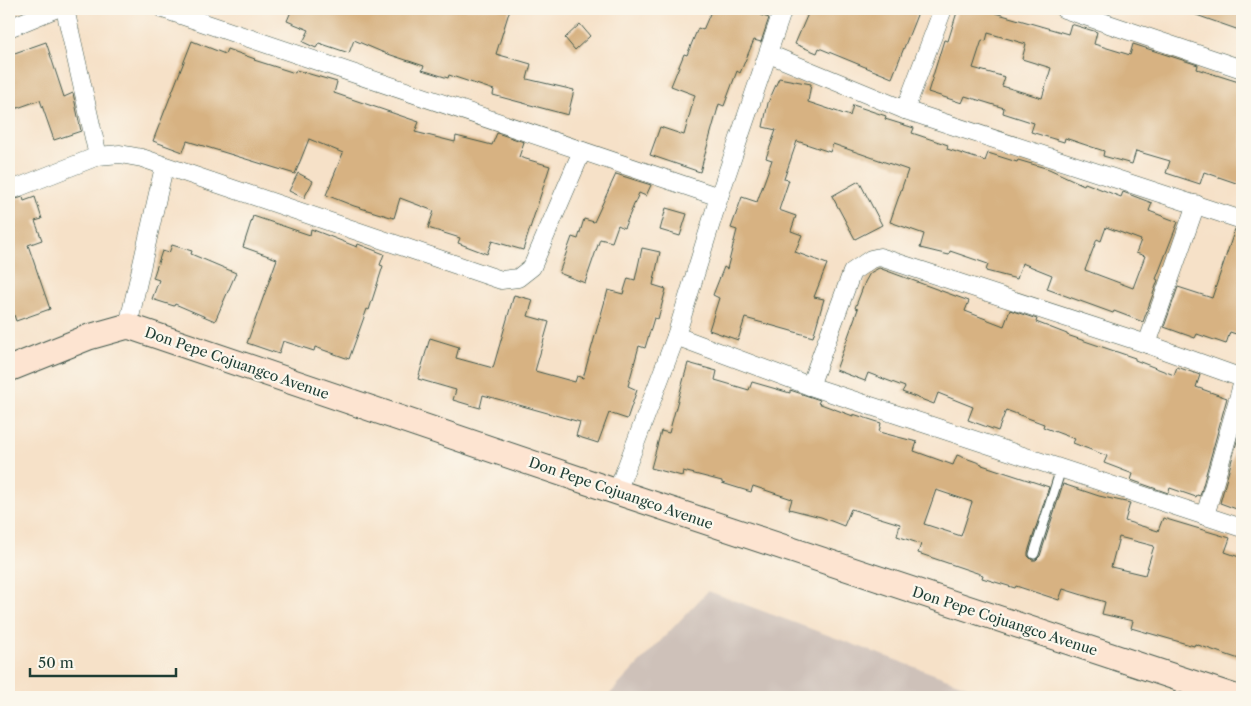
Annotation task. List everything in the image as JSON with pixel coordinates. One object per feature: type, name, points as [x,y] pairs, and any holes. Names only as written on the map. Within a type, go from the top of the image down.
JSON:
[{"type":"street","points":[[9,28],[55,9]]},
{"type":"street","points":[[65,9],[98,156]]},
{"type":"street","points":[[162,9],[719,197]]},
{"type":"street","points":[[617,492],[676,336],[719,197],[783,9]]},
{"type":"street","points":[[905,110],[943,9]]},
{"type":"street","points":[[1064,9],[1242,69]]},
{"type":"street","points":[[769,54],[905,110],[1242,220]]},
{"type":"street","points":[[9,191],[98,156],[120,154],[142,158],[501,280],[518,278],[532,267],[582,150]]},
{"type":"street","points":[[128,326],[164,167]]},
{"type":"street","points":[[1147,344],[1196,204]]},
{"type":"street","points":[[810,386],[852,272],[871,259],[880,257],[1147,344],[1242,378]]},
{"type":"street","name":"Don Pepe Cojuangco Avenue","points":[[9,369],[89,337],[128,326],[617,492],[1235,697]]},
{"type":"street","points":[[676,336],[810,386],[1242,528]]},
{"type":"street","points":[[1205,516],[1242,385]]},
{"type":"lane","points":[[1034,554],[1061,469]]},
{"type":"shaded area","points":[[708,591],[972,688],[974,697],[607,697]]},
{"type":"building","points":[[292,9],[390,9],[405,15],[407,9],[510,9],[496,54],[531,64],[527,79],[574,90],[568,115],[493,95],[494,90],[449,75],[448,78],[422,70],[424,66],[354,40],[349,53],[319,43],[316,48],[303,42],[309,30],[287,21]]},
{"type":"building","points":[[712,9],[763,9],[760,15],[769,18],[761,42],[754,40],[740,73],[737,71],[724,106],[719,104],[700,172],[650,155],[660,127],[684,135],[695,95],[671,86],[684,54],[687,55],[698,28],[703,30]]},
{"type":"building","points":[[810,9],[917,9],[915,14],[917,15],[892,78],[819,48],[817,53],[795,44]]},
{"type":"building","points":[[958,9],[996,9],[995,13],[1068,34],[1071,24],[1097,32],[1094,44],[1130,55],[1133,44],[1198,65],[1197,69],[1242,83],[1242,185],[1204,172],[1200,184],[1166,173],[1170,161],[1136,151],[1132,164],[1103,156],[1104,151],[1065,138],[1064,142],[1031,132],[1034,123],[1003,113],[1004,108],[965,96],[962,103],[928,92],[944,40],[948,41]],"holes":[[[988,33],[1026,44],[1022,59],[1051,68],[1042,98],[1002,86],[1005,77],[973,68],[982,40],[986,41]]]},
{"type":"building","points":[[1185,9],[1242,9],[1242,31],[1185,11]]},
{"type":"building","points":[[580,24],[590,36],[575,50],[565,38]]},
{"type":"building","points":[[192,41],[225,54],[227,49],[295,73],[296,70],[337,82],[334,93],[419,122],[415,132],[455,142],[456,136],[492,145],[497,133],[524,142],[519,157],[550,166],[523,250],[492,241],[487,254],[458,243],[460,238],[428,228],[434,211],[400,198],[394,218],[326,195],[343,153],[309,139],[295,174],[187,141],[183,152],[153,141]]},
{"type":"building","points":[[46,42],[64,97],[73,93],[81,131],[54,140],[40,100],[9,111],[9,55]]},
{"type":"building","points":[[779,78],[811,84],[808,102],[850,116],[853,105],[886,116],[885,119],[914,128],[912,133],[948,145],[947,149],[985,161],[988,153],[1017,162],[1018,160],[1049,169],[1084,185],[1085,183],[1121,197],[1123,192],[1152,203],[1149,211],[1178,222],[1156,279],[1158,280],[1143,322],[1047,289],[1052,275],[1022,263],[1017,279],[986,271],[988,264],[950,251],[949,255],[920,248],[924,234],[890,222],[908,170],[833,144],[830,152],[797,141],[784,179],[789,180],[779,210],[796,216],[791,231],[802,235],[795,252],[827,264],[814,297],[824,299],[813,337],[745,318],[738,340],[709,330],[719,298],[713,295],[724,267],[727,269],[737,230],[731,228],[742,197],[757,202],[772,160],[766,158],[776,130],[763,127],[768,103]],"holes":[[[1106,227],[1141,240],[1136,253],[1145,256],[1133,288],[1085,270],[1097,239],[1101,241]]]},
{"type":"building","points":[[9,164],[15,177],[9,180]]},
{"type":"building","points":[[298,173],[313,181],[304,198],[289,191]]},
{"type":"building","points":[[616,174],[651,185],[646,196],[639,193],[624,228],[618,225],[612,242],[600,239],[585,283],[559,273],[572,237],[578,239],[584,219],[594,222]]},
{"type":"building","points":[[859,181],[882,225],[855,239],[832,196]]},
{"type":"building","points":[[23,197],[24,201],[35,197],[42,219],[35,221],[42,240],[28,245],[50,309],[16,321],[9,300],[9,201]]},
{"type":"building","points":[[666,208],[687,214],[680,236],[660,230]]},
{"type":"building","points":[[253,216],[310,235],[311,229],[357,247],[358,244],[384,254],[380,265],[383,266],[369,310],[367,309],[349,359],[315,347],[314,351],[283,341],[279,354],[247,343],[277,259],[243,247]]},
{"type":"building","points":[[1235,229],[1242,230],[1242,336],[1230,332],[1226,344],[1197,334],[1195,338],[1164,327],[1178,287],[1212,298]]},
{"type":"building","points":[[172,245],[192,251],[191,254],[236,273],[215,321],[175,304],[174,306],[152,299],[159,280],[153,278],[162,251],[169,253]]},
{"type":"building","points":[[642,248],[660,252],[653,285],[666,289],[658,319],[654,318],[645,348],[639,346],[628,386],[637,390],[627,419],[609,413],[598,443],[576,436],[580,422],[483,395],[480,408],[453,400],[456,390],[418,379],[430,338],[459,347],[456,358],[493,368],[514,295],[533,300],[528,316],[549,322],[535,371],[575,382],[577,376],[583,378],[608,290],[623,294],[628,278],[635,280]]},
{"type":"building","points":[[879,268],[969,301],[965,311],[1004,326],[1010,310],[1037,319],[1036,322],[1067,335],[1135,358],[1135,360],[1174,375],[1177,367],[1200,375],[1196,387],[1227,398],[1200,496],[1197,495],[1196,497],[1170,488],[1168,493],[1131,480],[1133,474],[1104,463],[1107,456],[1073,443],[1075,439],[1043,427],[1044,424],[1006,410],[998,431],[968,420],[973,407],[938,393],[934,404],[902,392],[905,387],[868,373],[865,381],[836,370],[858,309],[855,308],[865,282],[870,273]]},
{"type":"building","points":[[688,363],[717,371],[715,380],[749,390],[752,382],[790,393],[790,390],[820,400],[818,403],[853,416],[853,414],[881,423],[879,432],[917,442],[914,451],[953,465],[957,455],[1049,487],[1028,552],[1028,556],[1032,560],[1036,560],[1040,556],[1063,484],[1099,496],[1130,503],[1125,521],[1158,531],[1163,518],[1230,538],[1225,552],[1242,558],[1242,660],[1195,644],[1194,646],[1131,628],[1133,621],[1102,614],[1105,602],[1063,589],[1059,600],[1016,586],[1015,588],[982,578],[983,575],[918,553],[921,544],[897,536],[900,524],[851,509],[844,526],[821,517],[789,509],[792,499],[753,486],[751,492],[722,483],[722,481],[683,471],[682,476],[651,468],[661,431],[669,433]],"holes":[[[936,490],[972,502],[961,536],[924,524]],[[1119,537],[1154,546],[1145,575],[1111,567]]]},
{"type":"building","points":[[1242,423],[1242,511],[1220,503]]}]
